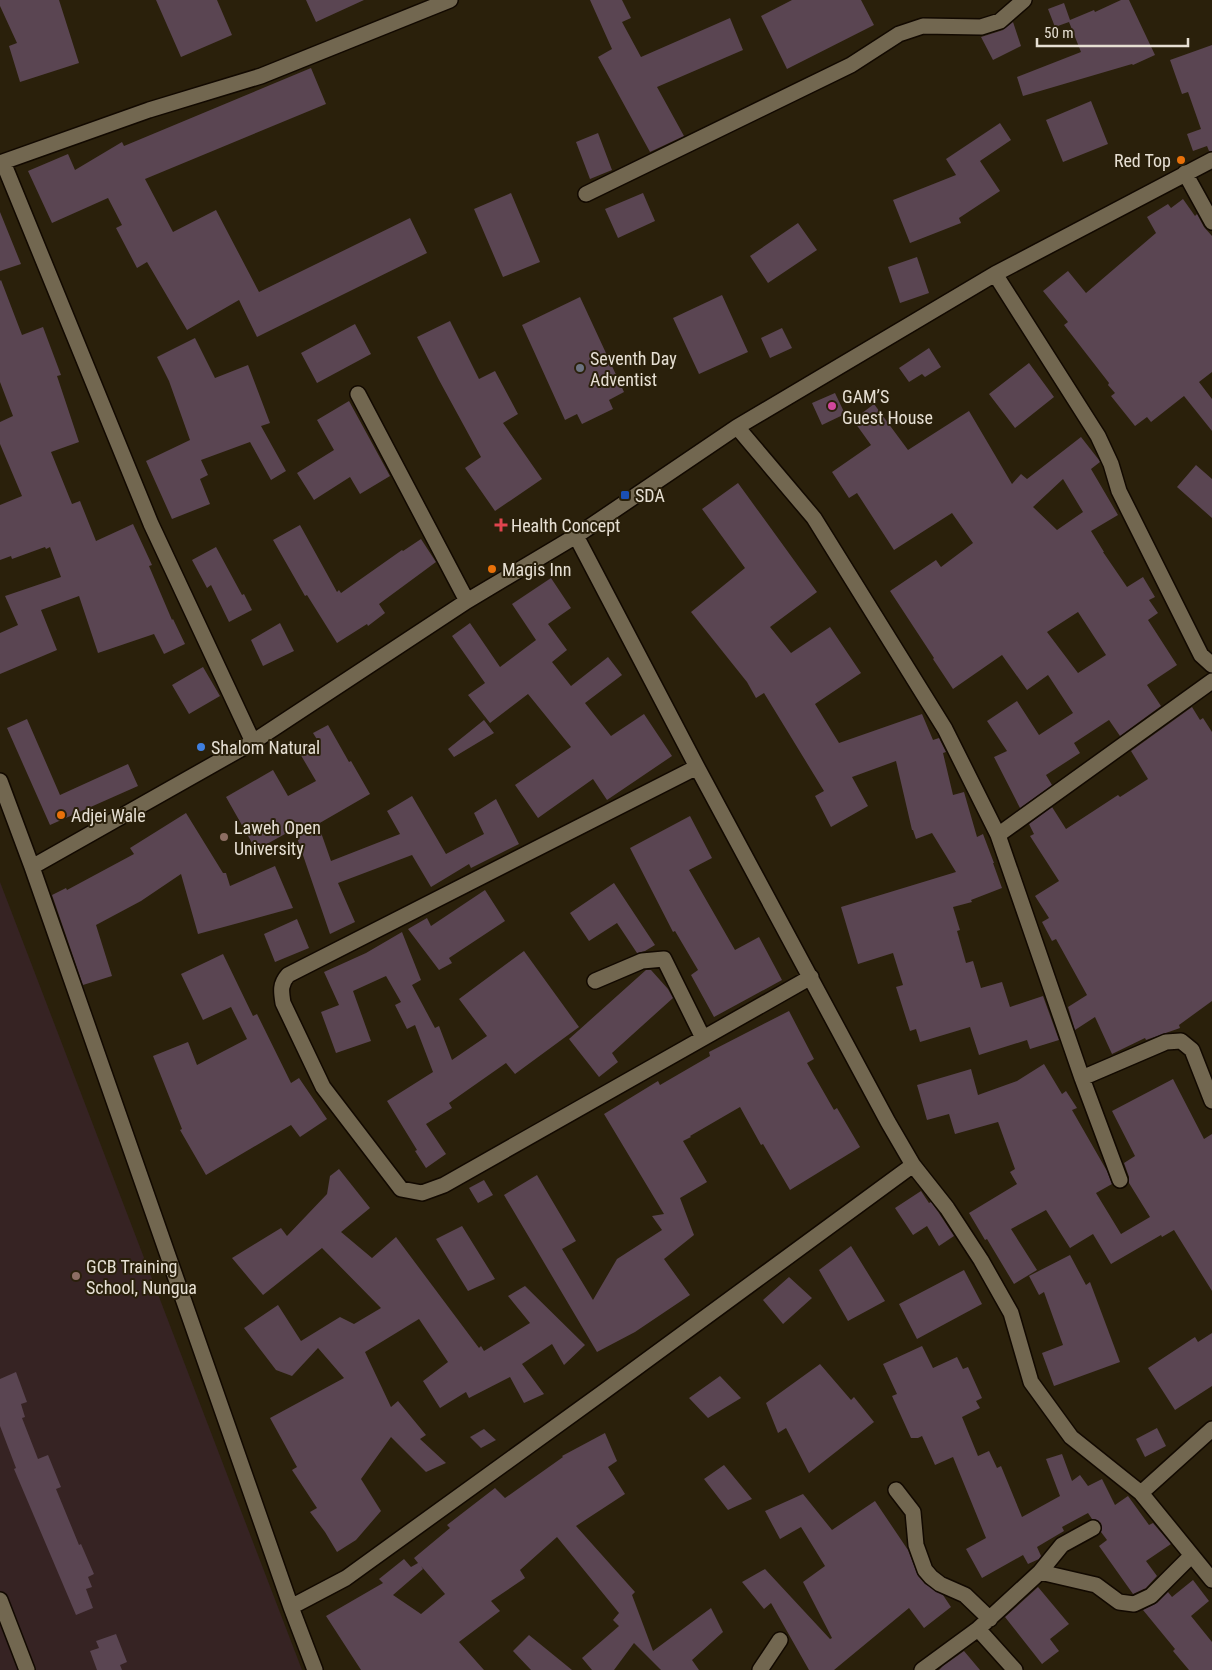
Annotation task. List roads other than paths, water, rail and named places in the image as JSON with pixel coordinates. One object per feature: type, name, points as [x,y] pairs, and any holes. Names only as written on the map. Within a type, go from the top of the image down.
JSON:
[{"type":"street","points":[[254,742],[151,524],[1,162],[149,110],[261,76],[450,0]]},
{"type":"street","points":[[586,194],[851,65],[899,34],[923,26],[981,27],[1000,21],[1024,0]]},
{"type":"street","points":[[32,867],[254,742],[467,601],[576,536],[737,428],[995,274],[1212,160]]},
{"type":"street","points":[[1185,173],[1212,222]]},
{"type":"street","points":[[995,274],[1098,436],[1111,464],[1119,491],[1201,655],[1212,665]]},
{"type":"street","points":[[358,394],[467,601]]},
{"type":"street","points":[[737,428],[814,518],[945,729],[998,835],[1082,1078],[1120,1180]]},
{"type":"street","points":[[576,536],[697,767],[888,1122],[913,1165],[947,1208],[971,1245],[1011,1313],[1031,1382],[1071,1437],[1141,1493],[1212,1580]]},
{"type":"street","points":[[998,835],[1212,681]]},
{"type":"street","points":[[697,767],[288,975],[283,981],[281,990],[283,1003],[323,1087],[401,1189],[422,1193],[444,1185],[811,977]]},
{"type":"street","points":[[0,781],[32,867],[291,1608],[315,1670]]},
{"type":"street","points":[[595,981],[642,961],[664,960],[703,1038]]},
{"type":"street","points":[[1082,1078],[1166,1042],[1181,1041],[1192,1050],[1212,1101]]},
{"type":"street","points":[[291,1608],[346,1578],[913,1165]]},
{"type":"street","points":[[1141,1493],[1212,1430]]},
{"type":"street","points":[[896,1490],[913,1512],[916,1545],[925,1570],[940,1584],[965,1595],[990,1619]]},
{"type":"street","points":[[922,1670],[978,1630],[1040,1572],[1062,1545],[1093,1528]]},
{"type":"street","points":[[1040,1572],[1096,1585],[1119,1602],[1134,1604],[1151,1596],[1191,1556]]},
{"type":"street","points":[[0,1600],[27,1670]]},
{"type":"street","points":[[978,1630],[1015,1670]]},
{"type":"street","points":[[760,1670],[780,1640]]},
{"type":"place","name":"Red Top","points":[[1181,160]]},
{"type":"place","name":"Seventh Day Adventist","points":[[580,368]]},
{"type":"place","name":"GAM’S Guest House","points":[[832,406]]},
{"type":"place","name":"SDA","points":[[625,495]]},
{"type":"place","name":"Health Concept","points":[[501,525]]},
{"type":"place","name":"Magis Inn","points":[[492,569]]},
{"type":"place","name":"Shalom Natural","points":[[201,747]]},
{"type":"place","name":"Adjei Wale","points":[[61,815]]},
{"type":"place","name":"Laweh Open University","points":[[224,837]]},
{"type":"place","name":"GCB Training School, Nungua","points":[[76,1276]]}]
